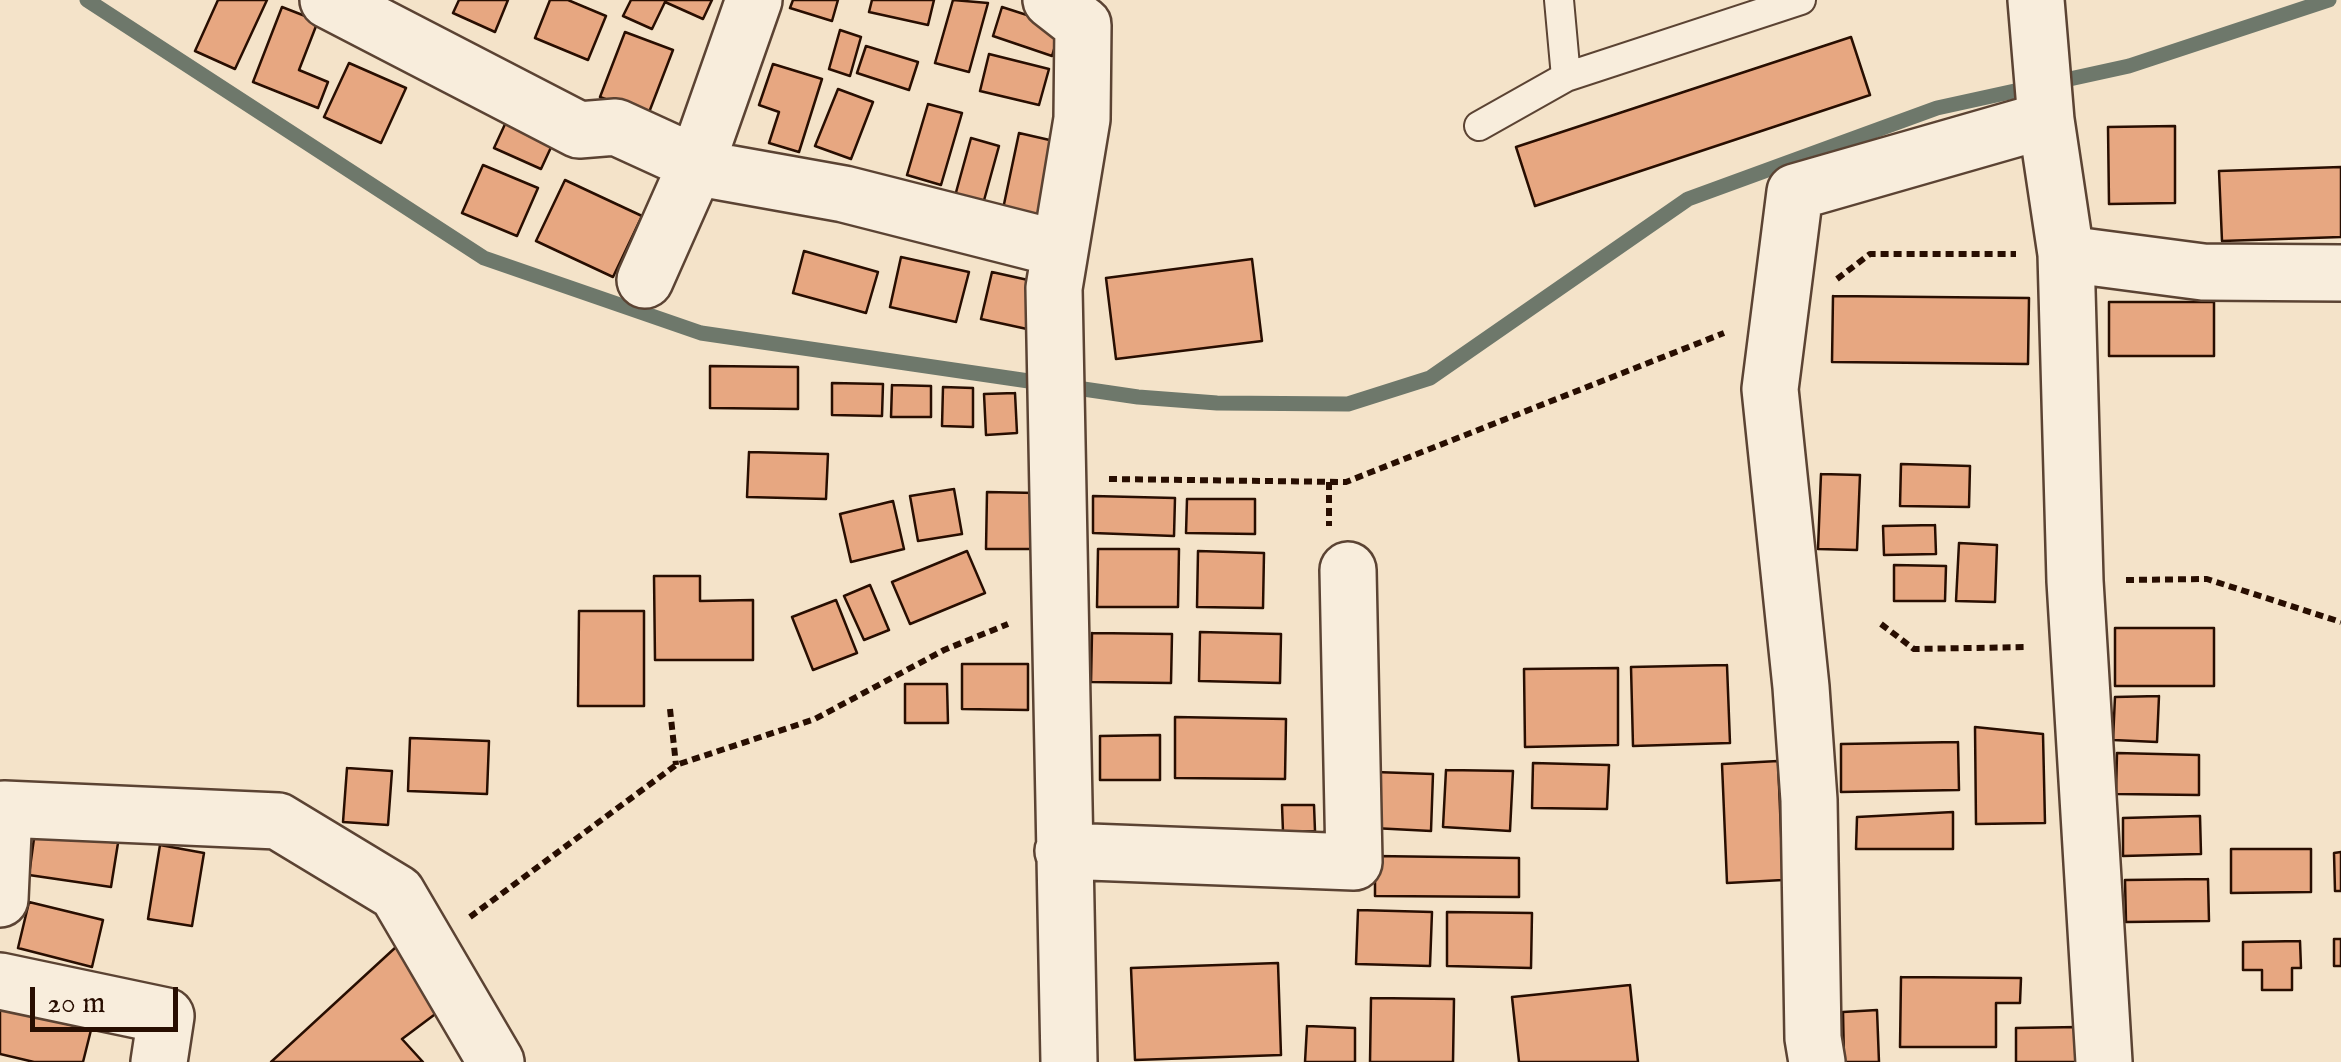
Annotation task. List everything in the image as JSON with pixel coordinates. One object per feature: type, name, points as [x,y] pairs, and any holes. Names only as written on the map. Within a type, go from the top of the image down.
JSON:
[{"type":"street","points":[[328,0],[579,130],[616,127],[710,170],[844,194],[1060,249]]},
{"type":"street","points":[[645,280],[696,165],[754,0]]},
{"type":"street","points":[[1051,0],[1083,26],[1082,119],[1054,288],[1069,1062]]},
{"type":"street","points":[[2036,0],[2046,120],[2066,254],[2074,581],[2104,1062]]},
{"type":"street","points":[[1818,1062],[1801,687],[1770,389],[1795,192],[2046,120]]},
{"type":"street","points":[[2066,254],[2204,272],[2341,273]]},
{"type":"street","points":[[1063,851],[1354,862],[1348,570]]},
{"type":"street","points":[[0,899],[2,800],[278,821],[397,892],[496,1062]]},
{"type":"street","points":[[0,980],[166,1016],[159,1062]]},
{"type":"lane","points":[[1559,0],[1566,77]]},
{"type":"lane","points":[[1479,126],[1566,77],[1801,0]]},
{"type":"path","points":[[1058,478],[1346,482],[1805,305],[1870,254],[2066,254]]},
{"type":"path","points":[[2074,581],[2207,579],[2341,622]]},
{"type":"path","points":[[429,947],[676,766],[815,719],[944,650],[1023,618]]},
{"type":"path","points":[[1881,624],[1914,649],[2079,646]]},
{"type":"path","points":[[670,709],[676,766]]},
{"type":"building","points":[[218,0],[267,0],[235,69],[195,51]]},
{"type":"building","points":[[459,0],[508,0],[495,32],[453,13]]},
{"type":"building","points":[[550,0],[568,0],[606,16],[588,60],[535,38]]},
{"type":"building","points":[[631,0],[712,0],[703,19],[665,2],[652,29],[623,16]]},
{"type":"building","points":[[793,0],[838,0],[832,21],[790,8]]},
{"type":"building","points":[[872,0],[934,0],[928,25],[869,12]]},
{"type":"building","points":[[953,0],[988,3],[969,72],[935,63]]},
{"type":"building","points":[[282,7],[318,21],[299,70],[328,82],[318,108],[253,82]]},
{"type":"building","points":[[1002,7],[1061,26],[1052,56],[993,36]]},
{"type":"building","points":[[840,30],[861,37],[850,76],[829,69]]},
{"type":"building","points":[[625,32],[673,50],[648,115],[600,97]]},
{"type":"building","points":[[1851,37],[1870,95],[1535,206],[1516,147]]},
{"type":"building","points":[[866,46],[918,62],[909,90],[857,73]]},
{"type":"building","points":[[989,54],[1049,69],[1039,105],[980,91]]},
{"type":"building","points":[[349,63],[406,88],[381,143],[324,117]]},
{"type":"building","points":[[773,64],[822,79],[799,152],[769,143],[779,112],[759,105]]},
{"type":"building","points":[[838,89],[873,102],[851,159],[815,146]]},
{"type":"building","points":[[928,104],[962,113],[941,185],[907,175]]},
{"type":"building","points":[[506,122],[553,143],[541,169],[494,148]]},
{"type":"building","points":[[2175,126],[2175,203],[2109,204],[2108,127]]},
{"type":"building","points":[[1019,133],[1054,141],[1037,217],[1003,209]]},
{"type":"building","points":[[971,138],[999,146],[983,204],[955,196]]},
{"type":"building","points":[[483,165],[538,188],[517,236],[462,213]]},
{"type":"building","points":[[2341,167],[2341,237],[2222,241],[2219,171]]},
{"type":"building","points":[[565,180],[642,216],[613,277],[536,241]]},
{"type":"building","points":[[804,251],[878,272],[866,313],[793,293]]},
{"type":"building","points":[[901,257],[969,272],[956,322],[890,307]]},
{"type":"building","points":[[1252,259],[1262,341],[1116,359],[1106,278]]},
{"type":"building","points":[[992,272],[1037,282],[1027,329],[981,319]]},
{"type":"building","points":[[1833,296],[2029,298],[2028,364],[1832,362]]},
{"type":"building","points":[[2109,302],[2214,302],[2214,356],[2109,356]]},
{"type":"building","points":[[710,366],[798,367],[798,409],[710,408]]},
{"type":"building","points":[[832,383],[883,384],[882,416],[832,415]]},
{"type":"building","points":[[892,385],[931,386],[931,417],[891,417]]},
{"type":"building","points":[[943,387],[973,388],[973,427],[942,426]]},
{"type":"building","points":[[1015,393],[1017,433],[986,435],[984,394]]},
{"type":"building","points":[[749,452],[828,454],[826,499],[747,497]]},
{"type":"building","points":[[1901,464],[1970,466],[1969,507],[1900,506]]},
{"type":"building","points":[[1821,474],[1860,475],[1857,550],[1818,549]]},
{"type":"building","points":[[954,489],[962,534],[918,541],[910,496]]},
{"type":"building","points":[[987,492],[1037,493],[1036,549],[986,549]]},
{"type":"building","points":[[1093,496],[1175,498],[1174,536],[1093,533]]},
{"type":"building","points":[[1187,499],[1255,499],[1255,534],[1186,533]]},
{"type":"building","points":[[893,501],[904,549],[851,562],[840,514]]},
{"type":"building","points":[[1935,525],[1936,554],[1884,555],[1883,526]]},
{"type":"building","points":[[1959,543],[1997,545],[1995,602],[1956,601]]},
{"type":"building","points":[[1098,549],[1179,549],[1178,607],[1097,607]]},
{"type":"building","points":[[967,551],[985,593],[910,624],[892,582]]},
{"type":"building","points":[[1198,551],[1264,553],[1263,608],[1197,607]]},
{"type":"building","points":[[1894,565],[1946,566],[1945,601],[1894,601]]},
{"type":"building","points":[[654,576],[700,576],[700,601],[753,600],[753,660],[655,660]]},
{"type":"building","points":[[870,585],[889,630],[864,640],[844,596]]},
{"type":"building","points":[[836,600],[857,653],[813,670],[792,617]]},
{"type":"building","points":[[579,611],[644,611],[644,706],[578,706]]},
{"type":"building","points":[[2115,628],[2214,628],[2214,686],[2115,686]]},
{"type":"building","points":[[1200,632],[1281,634],[1280,683],[1199,681]]},
{"type":"building","points":[[1092,633],[1172,634],[1171,683],[1091,682]]},
{"type":"building","points":[[962,664],[1028,664],[1028,710],[962,709]]},
{"type":"building","points":[[1727,665],[1730,743],[1633,746],[1631,667]]},
{"type":"building","points":[[1618,668],[1618,745],[1525,747],[1524,669]]},
{"type":"building","points":[[905,684],[947,684],[948,723],[905,723]]},
{"type":"building","points":[[2159,696],[2157,742],[2113,740],[2115,697]]},
{"type":"building","points":[[1175,717],[1286,719],[1285,779],[1175,778]]},
{"type":"building","points":[[1975,727],[2043,734],[2045,823],[1976,824]]},
{"type":"building","points":[[1160,735],[1160,780],[1100,780],[1100,736]]},
{"type":"building","points":[[410,738],[489,741],[487,794],[408,791]]},
{"type":"building","points":[[1958,742],[1959,790],[1841,792],[1841,744]]},
{"type":"building","points":[[2117,753],[2199,755],[2199,795],[2116,794]]},
{"type":"building","points":[[1778,761],[1783,880],[1727,883],[1722,764]]},
{"type":"building","points":[[1533,763],[1609,765],[1607,809],[1532,808]]},
{"type":"building","points":[[347,768],[392,771],[388,825],[343,822]]},
{"type":"building","points":[[1446,770],[1513,771],[1510,831],[1443,827]]},
{"type":"building","points":[[1375,772],[1433,774],[1431,831],[1373,828]]},
{"type":"building","points":[[1282,805],[1314,805],[1315,831],[1283,832]]},
{"type":"building","points":[[1953,812],[1953,849],[1856,849],[1857,817]]},
{"type":"building","points":[[2200,816],[2201,854],[2123,856],[2123,818]]},
{"type":"building","points":[[35,831],[118,843],[111,887],[29,875]]},
{"type":"building","points":[[160,845],[204,853],[192,926],[148,919]]},
{"type":"building","points":[[2231,849],[2311,849],[2311,892],[2231,893]]},
{"type":"building","points":[[2341,852],[2341,891],[2335,891],[2334,853]]},
{"type":"building","points":[[1375,856],[1519,858],[1519,897],[1375,896]]},
{"type":"building","points":[[2208,879],[2209,921],[2126,922],[2125,880]]},
{"type":"building","points":[[29,902],[103,920],[92,967],[18,948]]},
{"type":"building","points":[[1358,910],[1432,912],[1430,966],[1356,964]]},
{"type":"building","points":[[1447,912],[1532,913],[1531,968],[1447,966]]},
{"type":"building","points":[[2334,939],[2341,939],[2341,966],[2334,966]]},
{"type":"building","points":[[2300,941],[2301,968],[2292,968],[2292,990],[2262,990],[2262,970],[2243,970],[2243,942]]},
{"type":"building","points":[[396,947],[442,1009],[402,1039],[423,1062],[271,1062]]},
{"type":"building","points":[[1278,963],[1281,1055],[1135,1060],[1131,968]]},
{"type":"building","points":[[1901,977],[2021,978],[2020,1003],[1996,1003],[1996,1047],[1900,1047]]},
{"type":"building","points":[[1630,985],[1638,1062],[1519,1062],[1512,997]]},
{"type":"building","points":[[1371,998],[1454,999],[1453,1062],[1370,1062]]},
{"type":"building","points":[[0,1007],[91,1030],[83,1062],[34,1062],[0,1054]]},
{"type":"building","points":[[1877,1010],[1879,1062],[1844,1062],[1843,1012]]},
{"type":"building","points":[[1307,1026],[1355,1028],[1355,1062],[1305,1062]]},
{"type":"building","points":[[2079,1027],[2079,1062],[2016,1062],[2016,1028]]},
{"type":"waterway","points":[[87,0],[484,258],[701,333],[1138,397],[1217,403],[1348,404],[1430,378],[1688,199],[1937,108],[2129,66],[2329,0]]}]
